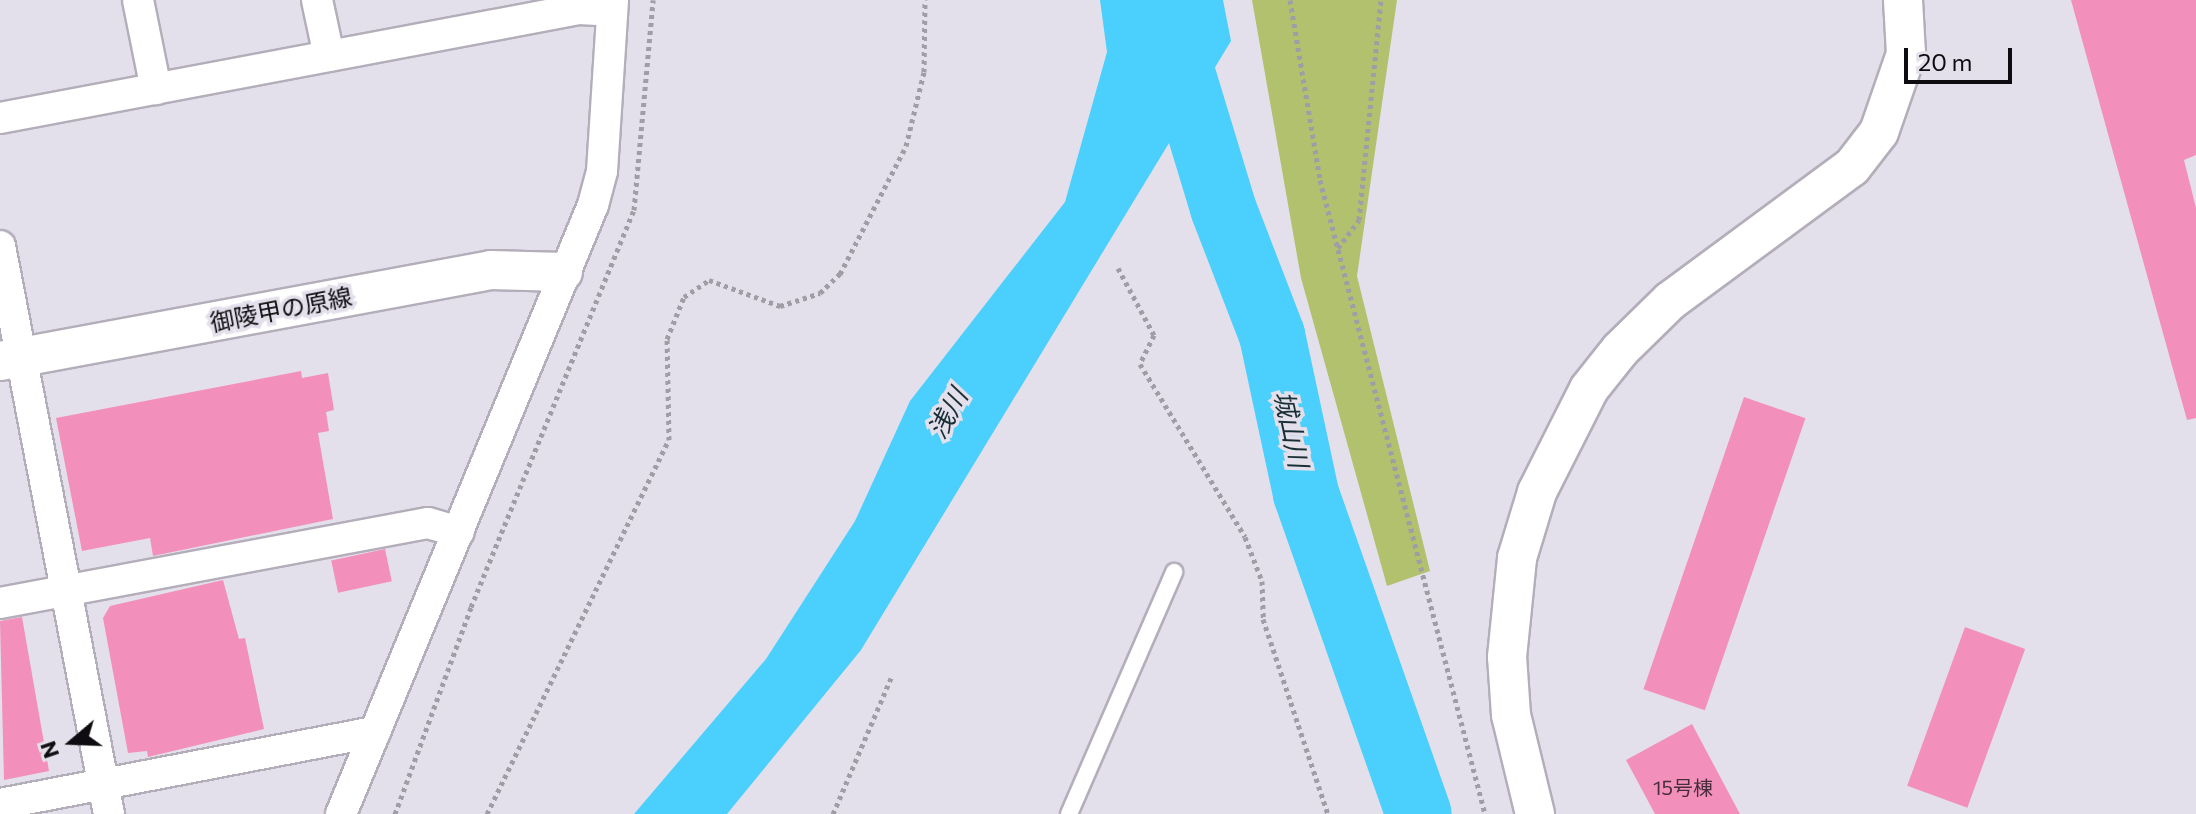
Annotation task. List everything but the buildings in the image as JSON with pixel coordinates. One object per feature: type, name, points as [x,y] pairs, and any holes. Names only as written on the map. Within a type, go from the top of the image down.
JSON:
[{"type":"street","points":[[138,0],[156,89]]},
{"type":"street","points":[[317,0],[329,56]]},
{"type":"street","points":[[1535,814],[1511,715],[1507,657],[1517,558],[1537,492],[1589,389],[1620,350],[1670,301],[1852,167],[1879,132],[1906,54],[1903,0]]},
{"type":"street","points":[[0,118],[613,5],[602,171],[459,532],[341,814]]},
{"type":"street","points":[[0,246],[11,359],[69,589],[109,814]]},
{"type":"street","name":"御陵甲の原線","points":[[11,359],[491,270],[563,272]]},
{"type":"street","points":[[0,603],[428,523],[459,532]]},
{"type":"street","points":[[0,804],[375,732]]},
{"type":"lane","points":[[1069,814],[1174,572]]},
{"type":"path","points":[[487,814],[669,440],[667,339],[684,297],[709,280],[780,306],[820,293],[840,274],[906,146],[924,72],[925,0]]},
{"type":"path","points":[[1290,0],[1304,114],[1485,814]]},
{"type":"path","points":[[1338,248],[1359,220],[1381,0]]},
{"type":"path","points":[[1118,268],[1154,335],[1140,364],[1245,537],[1262,581],[1263,619],[1328,814]]},
{"type":"path","points":[[833,814],[891,678]]},
{"type":"green space","points":[[1252,0],[1397,0],[1357,276],[1430,571],[1387,586],[1301,278]]},
{"type":"water","name":"浅川","points":[[1100,0],[1223,0],[1231,41],[861,650],[727,814],[634,814],[766,659],[855,521],[910,401],[1065,202],[1107,52]]},
{"type":"waterway","name":"城山川","points":[[1160,0],[1223,208],[1272,335],[1306,494],[1419,814]]}]
